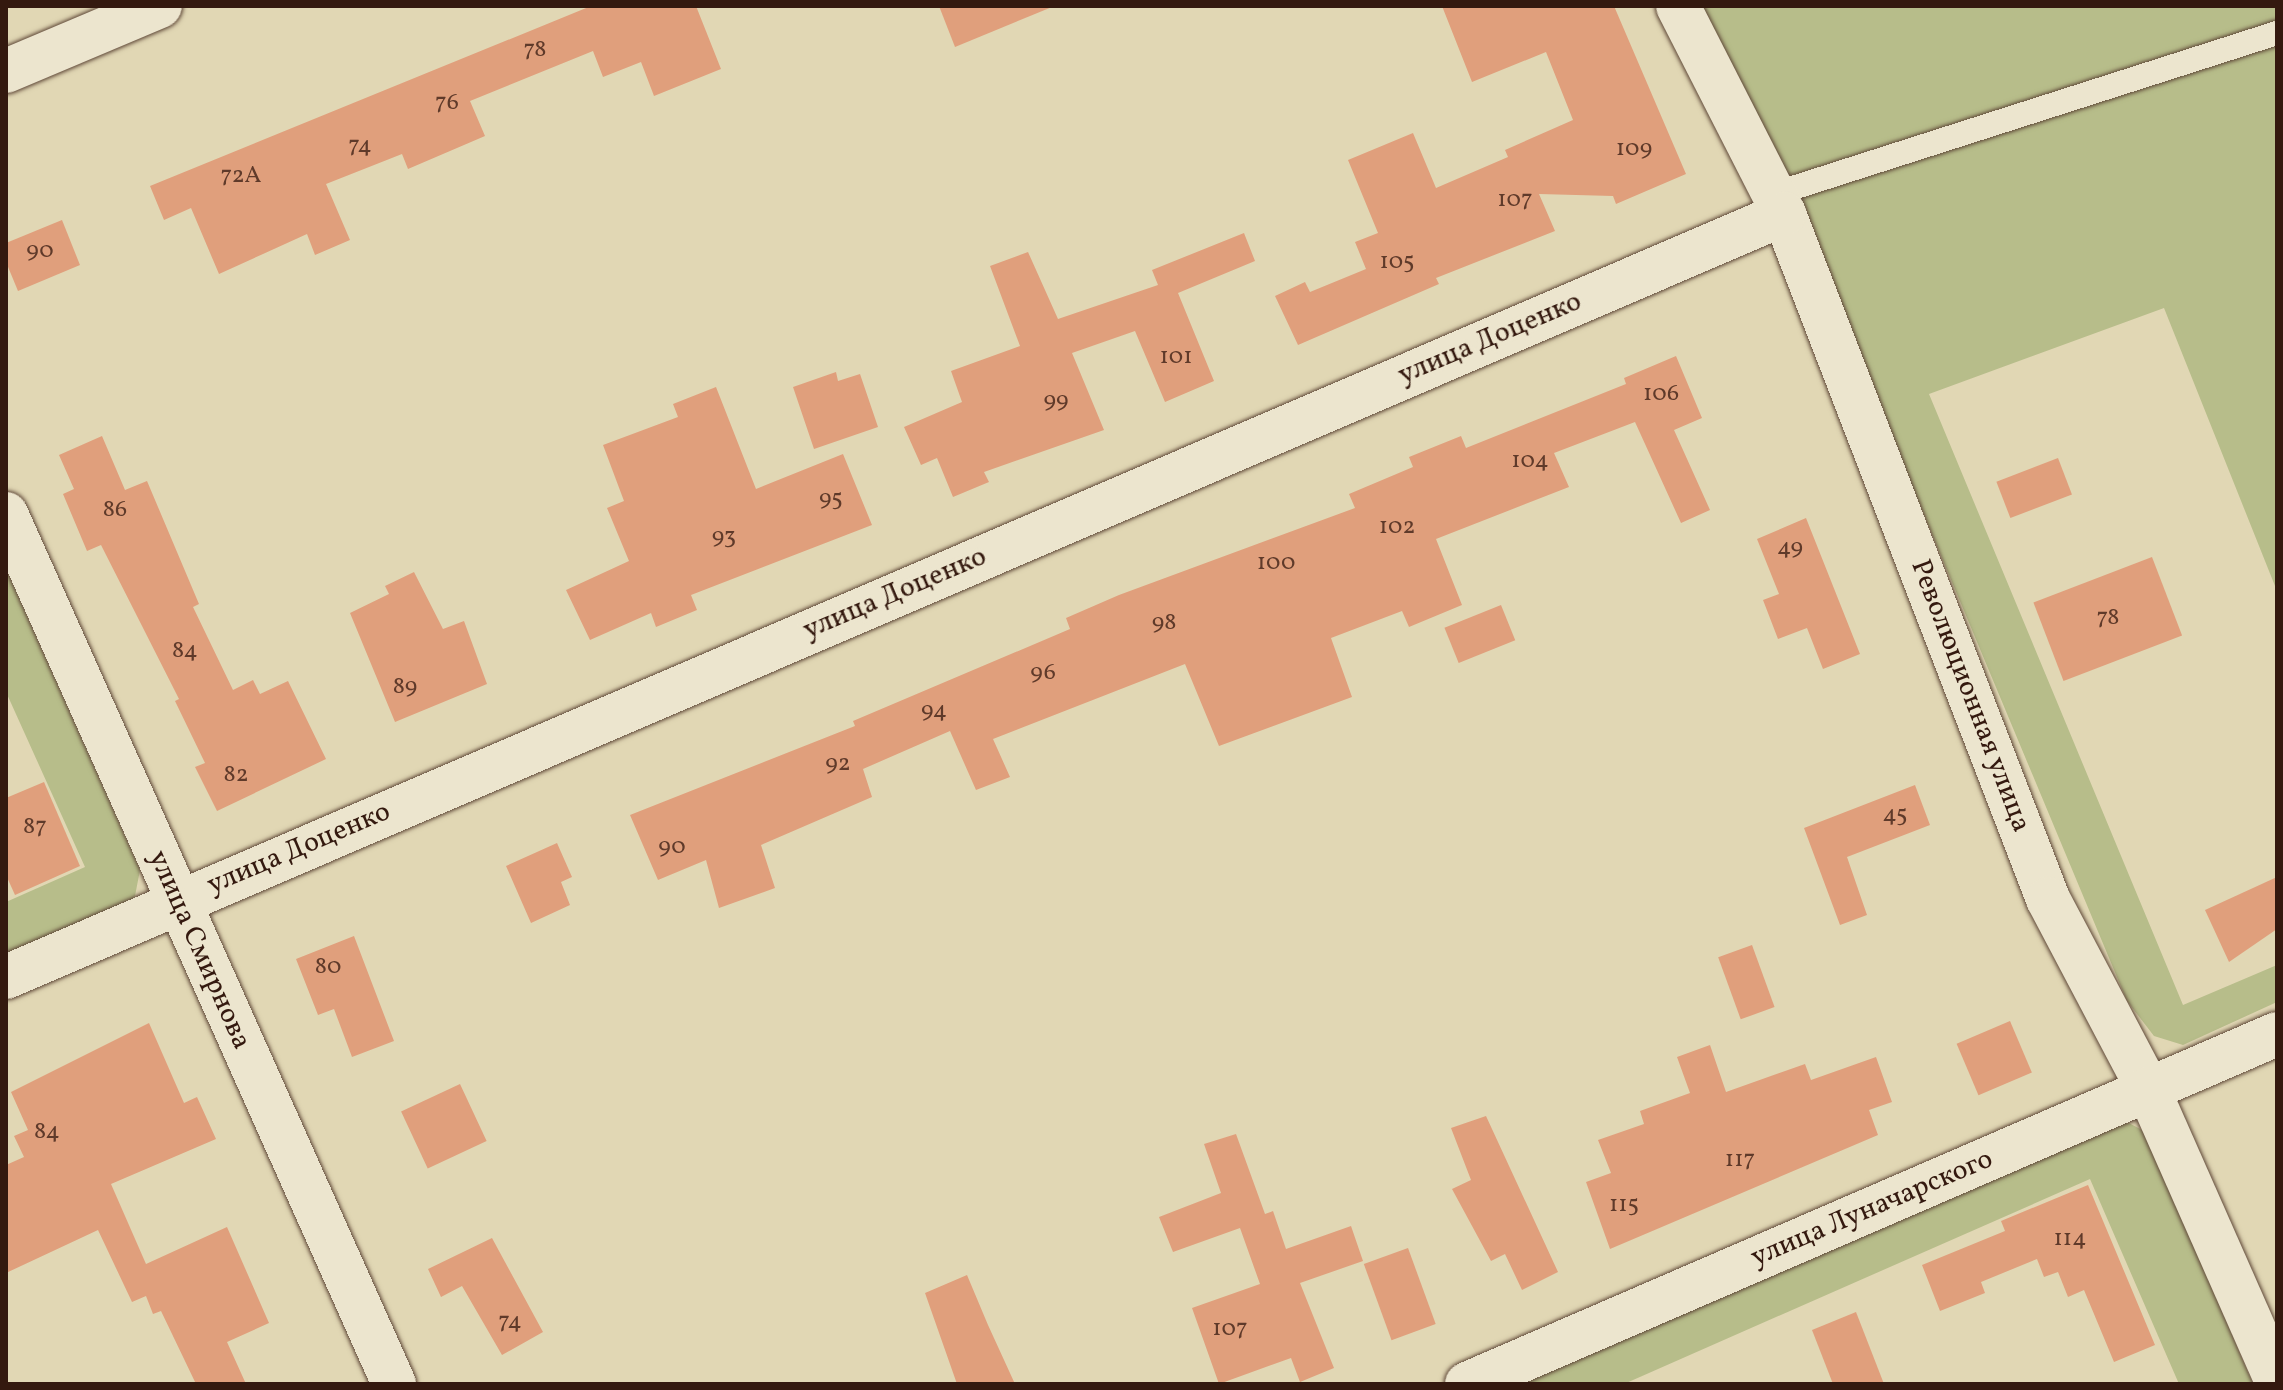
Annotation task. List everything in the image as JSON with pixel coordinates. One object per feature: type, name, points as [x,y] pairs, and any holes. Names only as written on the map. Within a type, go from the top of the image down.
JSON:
[{"type":"street","points":[[6,71],[160,6]]},
{"type":"street","name":"Революционная улица","points":[[1678,6],[1779,204],[2048,899],[2148,1089],[2277,1381]]},
{"type":"street","name":"улица Доценко","points":[[6,977],[1779,204]]},
{"type":"street","name":"улица Смирнова","points":[[6,514],[394,1384]]},
{"type":"street","name":"улица Луначарского","points":[[1467,1384],[2277,1034]]},
{"type":"lane","points":[[1779,204],[2277,33]]},
{"type":"green space","points":[[1700,6],[2277,6],[2277,591],[2164,308],[1929,394],[2183,1005],[2277,965],[2277,1002],[2183,1045],[2154,1036],[2127,1001],[1787,187]]},
{"type":"green space","points":[[6,569],[140,870],[135,896],[121,911],[6,963],[6,902],[85,867],[6,692]]},
{"type":"green space","points":[[2125,1121],[2144,1131],[2149,1141],[2253,1384],[2179,1384],[2090,1179],[1624,1384],[1503,1384]]},
{"type":"building","points":[[591,6],[696,6],[721,69],[654,96],[641,62],[603,77],[593,51],[470,101],[485,136],[408,169],[402,154],[326,184],[350,240],[315,255],[307,234],[219,274],[191,208],[164,220],[150,186]]},
{"type":"building","points":[[939,6],[1052,6],[1052,7],[955,47]]},
{"type":"building","points":[[1442,6],[1614,6],[1686,174],[1616,204],[1613,196],[1539,194],[1555,231],[1436,278],[1439,284],[1298,345],[1275,296],[1305,282],[1310,292],[1366,269],[1355,242],[1378,233],[1348,160],[1413,133],[1436,188],[1508,157],[1505,150],[1573,120],[1546,52],[1472,82]]},
{"type":"building","points":[[62,220],[80,265],[18,291],[6,262],[6,243]]},
{"type":"building","points":[[1244,233],[1255,261],[1178,293],[1214,381],[1165,402],[1135,331],[1072,353],[1104,430],[984,472],[989,482],[953,497],[937,458],[921,465],[904,427],[962,402],[951,371],[1020,346],[990,266],[1028,252],[1058,319],[1158,285],[1152,270]]},
{"type":"building","points":[[1676,356],[1702,418],[1674,430],[1710,510],[1681,523],[1635,422],[1554,453],[1569,487],[1436,539],[1462,605],[1409,627],[1402,611],[1331,638],[1352,697],[1219,746],[1185,664],[993,739],[1010,777],[976,790],[950,731],[863,769],[872,797],[761,845],[775,888],[719,908],[706,860],[658,880],[630,815],[855,726],[853,721],[1070,629],[1066,618],[1119,595],[1355,508],[1349,494],[1413,467],[1409,457],[1461,436],[1466,448],[1626,384],[1624,378]]},
{"type":"building","points":[[836,372],[838,381],[860,374],[878,427],[814,449],[793,387]]},
{"type":"building","points":[[716,387],[756,489],[843,454],[872,525],[691,595],[697,610],[656,627],[651,613],[590,640],[566,590],[629,561],[607,508],[624,501],[603,445],[678,417],[673,404]]},
{"type":"building","points":[[102,436],[125,490],[147,481],[199,604],[193,607],[233,690],[253,680],[260,694],[288,681],[326,759],[217,811],[195,767],[205,763],[175,701],[179,699],[101,545],[87,551],[63,494],[74,489],[59,455]]},
{"type":"building","points":[[2058,458],[2072,494],[2010,518],[1996,482]]},
{"type":"building","points":[[1806,518],[1860,654],[1823,669],[1807,628],[1778,639],[1763,600],[1779,594],[1757,539]]},
{"type":"building","points":[[2152,557],[2182,635],[2064,681],[2033,603]]},
{"type":"building","points":[[414,572],[443,629],[464,621],[487,684],[395,722],[350,613],[389,594],[385,586]]},
{"type":"building","points":[[1501,605],[1515,640],[1459,663],[1444,628]]},
{"type":"building","points":[[44,782],[80,866],[15,895],[6,875],[6,798]]},
{"type":"building","points":[[1915,785],[1930,825],[1847,857],[1867,915],[1840,925],[1804,828]]},
{"type":"building","points":[[557,843],[572,877],[561,882],[570,905],[531,923],[506,866]]},
{"type":"building","points":[[2277,877],[2277,929],[2229,962],[2205,910]]},
{"type":"building","points":[[354,936],[394,1041],[352,1057],[334,1009],[318,1015],[296,959]]},
{"type":"building","points":[[1752,945],[1775,1007],[1741,1019],[1718,957]]},
{"type":"building","points":[[2010,1021],[2032,1073],[1978,1095],[1957,1044]]},
{"type":"building","points":[[149,1023],[184,1103],[197,1097],[216,1139],[111,1184],[146,1264],[227,1227],[269,1323],[227,1342],[246,1384],[196,1384],[161,1311],[153,1314],[146,1296],[132,1302],[98,1230],[6,1273],[6,1165],[24,1157],[14,1136],[28,1130],[11,1092]]},
{"type":"building","points":[[1710,1045],[1726,1092],[1805,1064],[1811,1080],[1876,1057],[1892,1102],[1869,1110],[1878,1135],[1610,1249],[1586,1182],[1611,1173],[1598,1140],[1644,1124],[1640,1111],[1690,1093],[1677,1057]]},
{"type":"building","points":[[460,1084],[487,1141],[428,1169],[401,1111]]},
{"type":"building","points":[[1486,1116],[1558,1272],[1522,1290],[1505,1254],[1491,1261],[1452,1189],[1471,1180],[1451,1128]]},
{"type":"building","points":[[1236,1134],[1265,1214],[1273,1211],[1286,1249],[1351,1226],[1363,1261],[1300,1283],[1334,1368],[1300,1382],[1291,1358],[1219,1384],[1192,1308],[1260,1284],[1240,1228],[1173,1252],[1159,1217],[1221,1193],[1204,1144]]},
{"type":"building","points":[[2088,1185],[2155,1345],[2114,1362],[2084,1290],[2068,1297],[2058,1272],[2044,1277],[2037,1259],[1981,1282],[1985,1293],[1940,1311],[1922,1265],[2005,1231],[2001,1221]]},
{"type":"building","points":[[492,1238],[543,1332],[502,1355],[462,1286],[441,1297],[428,1269]]},
{"type":"building","points":[[1408,1248],[1436,1324],[1392,1340],[1364,1264]]},
{"type":"building","points":[[967,1275],[1015,1384],[957,1384],[925,1293]]},
{"type":"building","points":[[1856,1312],[1884,1384],[1833,1384],[1812,1330]]}]
